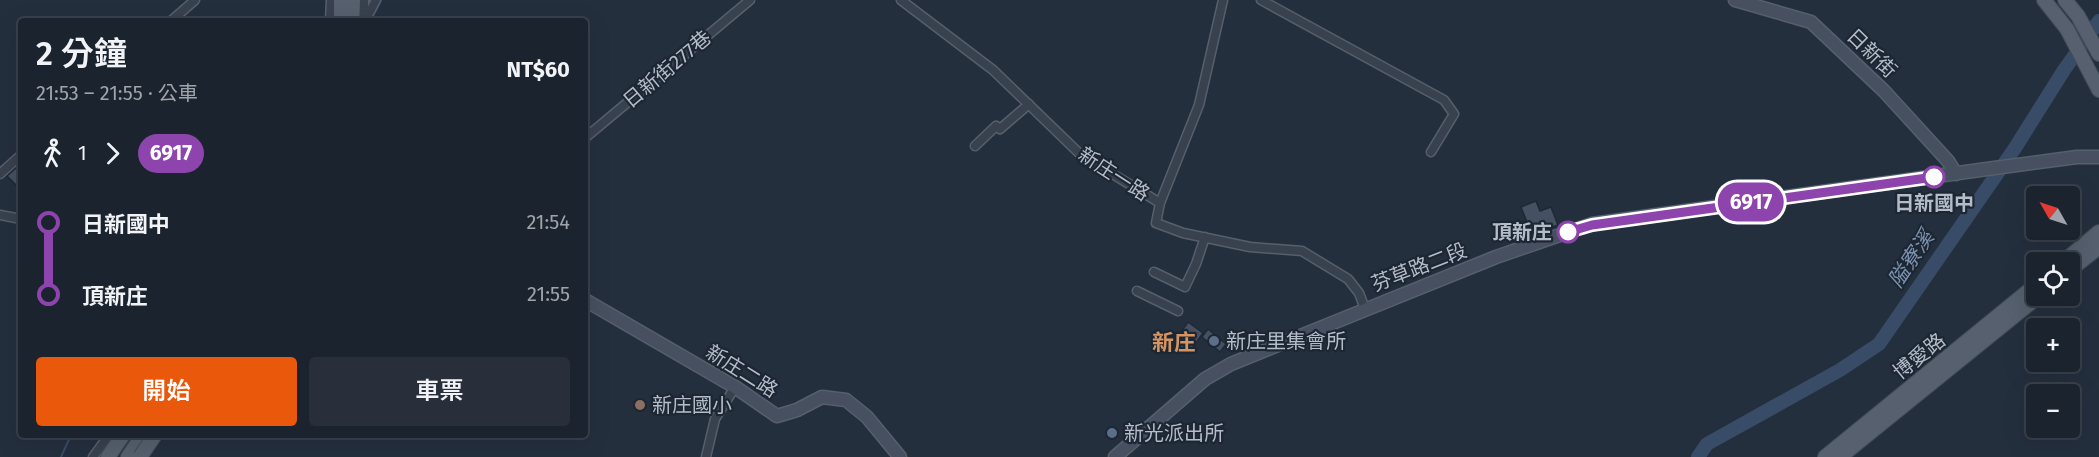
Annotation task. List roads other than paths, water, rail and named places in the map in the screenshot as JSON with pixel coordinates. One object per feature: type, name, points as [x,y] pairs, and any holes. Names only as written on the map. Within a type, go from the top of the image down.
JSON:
[{"type":"main road","points":[[340,18],[341,0]]},
{"type":"main road","points":[[352,18],[353,0]]},
{"type":"main road","points":[[2043,0],[2068,31],[2099,90]]},
{"type":"main road","points":[[2065,0],[2099,53]]},
{"type":"main road","points":[[2075,252],[2099,232]]},
{"type":"main road","points":[[2080,262],[2099,247]]},
{"type":"main road","name":"博愛路","points":[[1825,457],[2026,293]]},
{"type":"main road","name":"博愛路","points":[[1840,457],[2027,306]]},
{"type":"main road","points":[[108,457],[121,438]]},
{"type":"main road","points":[[118,457],[131,438]]},
{"type":"main road","points":[[128,457],[142,438]]},
{"type":"main road","points":[[140,457],[158,438]]},
{"type":"street","points":[[174,18],[195,0]]},
{"type":"street","points":[[330,18],[331,0]]},
{"type":"street","points":[[364,0],[364,18]]},
{"type":"street","points":[[366,18],[376,0]]},
{"type":"street","name":"日新街277巷","points":[[588,135],[750,0]]},
{"type":"street","name":"新庄一路","points":[[901,0],[993,70],[1080,154],[1160,203],[1156,223],[1183,234],[1250,247],[1302,251],[1348,279],[1359,293],[1365,309]]},
{"type":"street","points":[[1160,203],[1199,105],[1223,0]]},
{"type":"street","points":[[1262,0],[1444,100],[1454,114],[1431,152]]},
{"type":"street","name":"日新街","points":[[1735,0],[1811,22],[1884,91],[1948,161],[1956,174]]},
{"type":"street","points":[[975,146],[996,126],[1000,129],[1029,104]]},
{"type":"street","points":[[2078,157],[2099,150]]},
{"type":"street","points":[[2078,157],[2099,157]]},
{"type":"street","name":"芬草路二段","points":[[1115,457],[1205,379],[1231,364],[1533,243],[1592,225],[2078,157]]},
{"type":"street","points":[[0,174],[18,158]]},
{"type":"street","points":[[0,215],[18,218]]},
{"type":"street","points":[[1154,272],[1185,287],[1197,264],[1205,237]]},
{"type":"street","points":[[1137,291],[1178,311]]},
{"type":"street","name":"新庄二路","points":[[588,302],[735,387],[777,416],[797,410],[822,397],[846,400],[867,417],[900,457]]},
{"type":"street","points":[[706,457],[715,419],[735,387]]},
{"type":"street","points":[[93,457],[107,438]]},
{"type":"street","points":[[148,457],[158,438]]},
{"type":"waterway","points":[[372,18],[381,0]]},
{"type":"waterway","name":"隘寮溪","points":[[1698,457],[1707,444],[1840,370],[1879,344],[2015,148],[2064,70],[2099,21]]},
{"type":"waterway","points":[[61,457],[70,438]]},
{"type":"place","name":"日新國中","points":[[1934,177]]},
{"type":"place","name":"頂新庄","points":[[1568,232]]},
{"type":"place","name":"新庄里集會所","points":[[1214,341]]},
{"type":"place","name":"新庄國小","points":[[640,405]]},
{"type":"place","name":"新光派出所","points":[[1112,433]]},
{"type":"district","name":"新庄","points":[[1174,342]]}]
